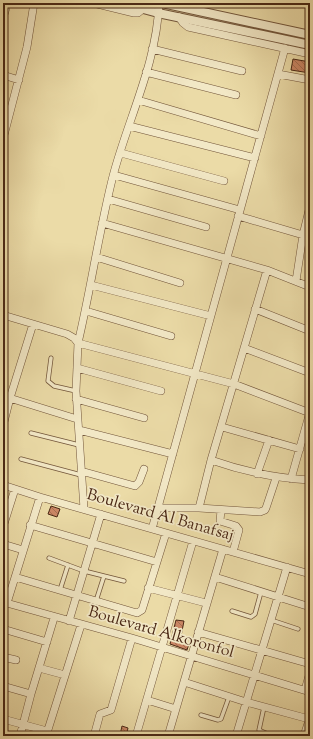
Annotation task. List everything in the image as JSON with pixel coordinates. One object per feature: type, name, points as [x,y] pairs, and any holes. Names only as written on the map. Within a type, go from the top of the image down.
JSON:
[{"type":"street","points":[[3,139],[27,47],[34,3]]},
{"type":"street","points":[[92,3],[134,13],[140,12],[143,9]]},
{"type":"street","points":[[121,3],[158,13],[310,45]]},
{"type":"street","points":[[84,509],[76,395],[78,343],[86,311],[102,223],[114,175],[138,100],[152,49],[159,3]]},
{"type":"street","points":[[162,3],[310,35]]},
{"type":"street","points":[[3,18],[6,8]]},
{"type":"street","points":[[179,17],[182,24],[188,27],[310,54]]},
{"type":"street","points":[[152,529],[285,48]]},
{"type":"street","points":[[152,49],[242,71]]},
{"type":"street","points":[[146,72],[236,95]]},
{"type":"street","points":[[278,74],[310,80]]},
{"type":"street","points":[[3,75],[19,80]]},
{"type":"street","points":[[138,100],[261,136]]},
{"type":"street","points":[[129,126],[255,158]]},
{"type":"street","points":[[121,153],[224,181]]},
{"type":"street","points":[[114,175],[239,213],[303,235]]},
{"type":"street","points":[[108,199],[206,227]]},
{"type":"street","points":[[296,281],[303,235],[309,221],[310,206]]},
{"type":"street","points":[[102,223],[267,270],[310,286]]},
{"type":"street","points":[[96,257],[180,283]]},
{"type":"street","points":[[199,508],[211,460],[222,427],[267,270]]},
{"type":"street","points":[[91,285],[211,316]]},
{"type":"street","points":[[255,309],[310,330]]},
{"type":"street","points":[[86,311],[171,336]]},
{"type":"street","points":[[3,314],[67,334],[74,338],[78,343],[195,375],[234,384],[310,412],[291,479]]},
{"type":"street","points":[[3,426],[6,397],[32,324]]},
{"type":"street","points":[[244,348],[310,373]]},
{"type":"street","points":[[77,368],[161,391]]},
{"type":"street","points":[[76,395],[144,418]]},
{"type":"street","points":[[6,397],[77,419]]},
{"type":"street","points":[[222,427],[300,449]]},
{"type":"street","points":[[79,430],[173,454]]},
{"type":"street","points":[[257,474],[269,440]]},
{"type":"street","points":[[211,460],[257,474],[276,478],[310,480]]},
{"type":"street","points":[[81,473],[135,486],[139,482],[144,469]]},
{"type":"street","points":[[158,508],[199,508],[260,512],[266,508],[276,478]]},
{"type":"street","name":"Boulevard Al Banafsaj","points":[[3,485],[193,542],[310,574]]},
{"type":"street","points":[[3,527],[14,489]]},
{"type":"street","points":[[5,603],[40,497]]},
{"type":"street","points":[[221,510],[220,521],[236,526],[239,530],[233,552]]},
{"type":"street","points":[[69,621],[101,514]]},
{"type":"street","points":[[30,525],[157,562]]},
{"type":"street","points":[[14,578],[137,613],[142,610],[166,533]]},
{"type":"street","points":[[136,736],[193,542]]},
{"type":"street","points":[[3,544],[23,550]]},
{"type":"street","points":[[169,736],[223,549]]},
{"type":"street","points":[[236,736],[287,567]]},
{"type":"street","points":[[215,577],[310,607]]},
{"type":"street","points":[[148,588],[206,604]]},
{"type":"street","name":"Boulevard Alkoronfol","points":[[5,603],[54,618],[132,638],[161,648],[308,691]]},
{"type":"street","points":[[20,736],[54,618]]},
{"type":"street","points":[[3,719],[47,734],[80,625]]},
{"type":"street","points":[[3,629],[47,642]]},
{"type":"street","points":[[198,632],[310,664]]},
{"type":"street","points":[[94,736],[100,714],[111,710],[132,638]]},
{"type":"street","points":[[3,657],[16,660]]},
{"type":"street","points":[[39,668],[65,675]]},
{"type":"street","points":[[308,691],[310,672]]},
{"type":"street","points":[[184,682],[246,702],[310,718],[304,736]]},
{"type":"street","points":[[3,686],[31,694]]},
{"type":"street","points":[[147,700],[176,708]]},
{"type":"lane","points":[[51,358],[48,381],[54,386],[76,395]]},
{"type":"lane","points":[[31,433],[79,445]]},
{"type":"lane","points":[[21,459],[81,473]]},
{"type":"lane","points":[[49,558],[84,571],[124,581]]},
{"type":"lane","points":[[60,590],[68,565]]},
{"type":"lane","points":[[96,601],[104,576]]},
{"type":"lane","points":[[232,611],[253,616],[255,614],[261,592]]},
{"type":"lane","points":[[270,620],[298,629]]},
{"type":"lane","points":[[201,714],[218,720],[221,719],[229,696]]},
{"type":"lane","points":[[264,707],[258,728],[260,731],[272,736]]},
{"type":"building","points":[[293,59],[310,62],[310,73],[291,70]]},
{"type":"building","points":[[51,506],[60,509],[57,517],[48,514]]},
{"type":"building","points":[[176,620],[184,621],[180,641],[189,644],[187,650],[170,644]]},
{"type":"building","points":[[122,726],[128,728],[126,736],[120,735]]}]
